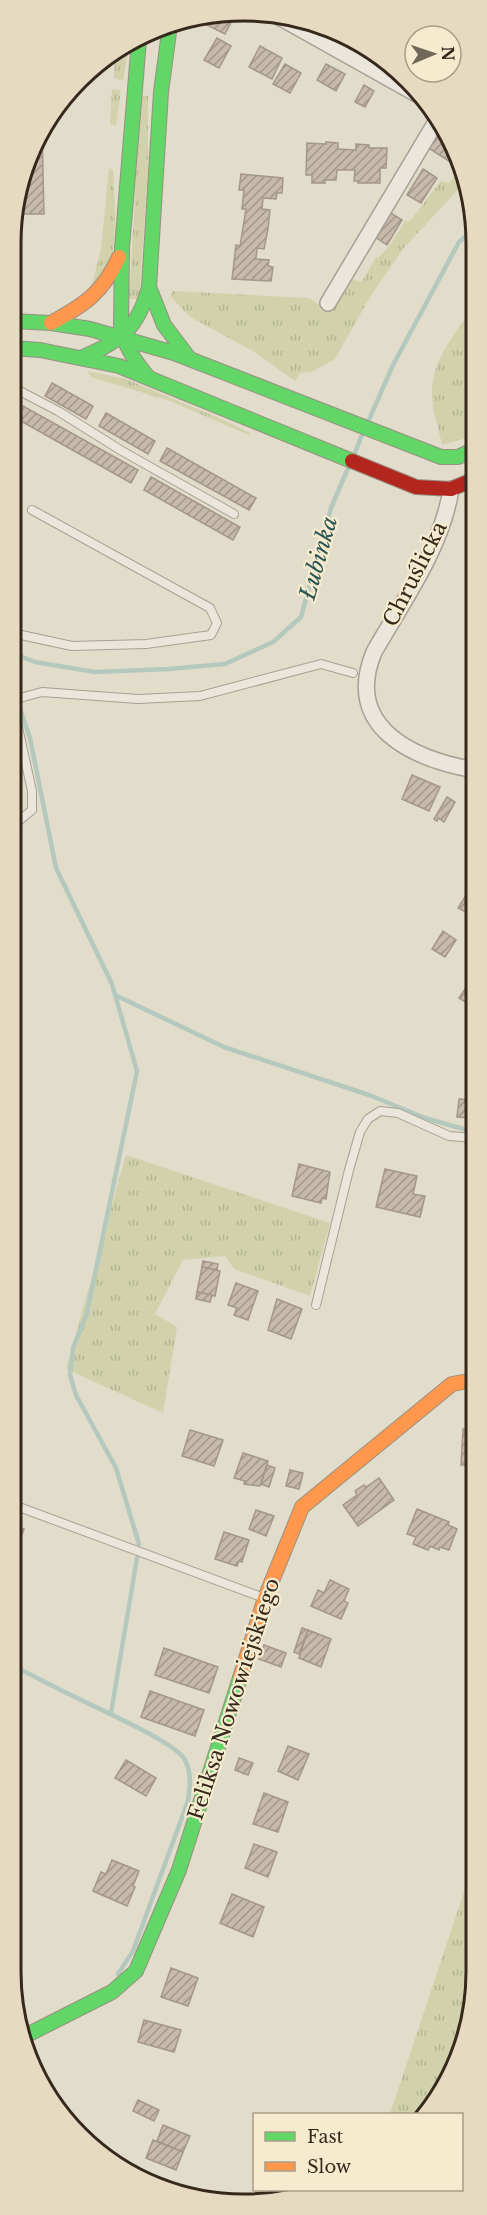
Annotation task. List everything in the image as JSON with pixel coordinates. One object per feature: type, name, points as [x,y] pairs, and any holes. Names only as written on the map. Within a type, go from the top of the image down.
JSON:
[{"type":"street","points":[[300,29],[399,84]]},
{"type":"street","points":[[83,357],[110,346],[123,337],[134,326],[146,304],[161,92],[169,34]]},
{"type":"street","points":[[138,48],[122,248],[121,325],[123,337],[133,358],[148,377]]},
{"type":"street","points":[[328,303],[433,128]]},
{"type":"street","points":[[51,323],[85,303],[103,289],[110,279],[122,248]]},
{"type":"street","points":[[149,287],[158,317],[174,342],[189,358]]},
{"type":"street","points":[[21,321],[90,328],[123,337],[189,358],[431,454],[441,457],[458,457],[466,453]]},
{"type":"street","name":"Chruślicka","points":[[21,349],[83,357],[118,366],[416,487],[451,489],[438,537],[374,652],[368,666],[366,688],[372,714],[381,728],[392,737],[408,748],[436,760],[466,768]]},
{"type":"street","points":[[451,489],[458,457]]},
{"type":"street","points":[[451,489],[466,483]]},
{"type":"street","name":"Feliksa Nowowiejskiego","points":[[30,2033],[111,1992],[136,1971],[179,1870],[265,1598],[302,1507],[452,1384],[466,1381]]},
{"type":"lane","points":[[21,392],[234,514]]},
{"type":"lane","points":[[21,635],[72,646],[146,644],[211,635],[217,623],[210,608],[32,510]]},
{"type":"lane","points":[[21,698],[42,692],[138,699],[200,696],[321,664],[353,673]]},
{"type":"lane","points":[[21,741],[32,791],[32,810],[21,819]]},
{"type":"lane","points":[[316,1305],[349,1170],[360,1132],[368,1119],[380,1111],[398,1113],[450,1136],[466,1137]]},
{"type":"lane","points":[[21,1508],[265,1598]]},
{"type":"green space","points":[[128,54],[123,81],[114,78],[115,62]]},
{"type":"green space","points":[[112,89],[121,90],[116,125],[110,124]]},
{"type":"green space","points":[[141,95],[148,96],[148,170],[139,299],[129,299]]},
{"type":"green space","points":[[109,168],[113,170],[115,221],[113,248],[108,271],[91,288],[101,249]]},
{"type":"green space","points":[[455,176],[459,189],[403,249],[370,297],[335,359],[311,372],[300,373],[295,381],[253,351],[190,317],[171,297],[173,291],[309,298],[330,312],[349,278],[362,282],[376,257],[378,258],[390,245],[405,221],[410,221],[441,181],[449,183]]},
{"type":"green space","points":[[466,318],[466,438],[442,445],[432,398],[432,385],[439,360]]},
{"type":"green space","points":[[87,371],[126,379],[250,433],[249,435],[170,401],[91,377]]},
{"type":"green space","points":[[126,1155],[330,1223],[310,1296],[234,1269],[225,1256],[183,1260],[155,1314],[177,1327],[163,1413],[66,1369]]},
{"type":"green space","points":[[466,1886],[466,1986],[462,2015],[454,2043],[436,2083],[415,2113],[390,2113]]},
{"type":"building","points":[[232,21],[225,34],[208,24]]},
{"type":"building","points":[[217,38],[231,46],[219,68],[204,60]]},
{"type":"building","points":[[260,46],[282,58],[272,79],[249,67]]},
{"type":"building","points":[[285,64],[301,73],[290,93],[273,84]]},
{"type":"building","points":[[326,64],[345,74],[336,91],[317,80]]},
{"type":"building","points":[[364,85],[374,91],[365,107],[355,102]]},
{"type":"building","points":[[435,134],[438,136],[450,162],[427,147]]},
{"type":"building","points":[[326,142],[338,143],[338,149],[356,150],[356,144],[369,145],[369,148],[387,148],[386,168],[380,168],[380,183],[358,183],[354,181],[355,170],[337,170],[336,180],[312,183],[312,175],[306,175],[307,143],[326,144]]},
{"type":"building","points":[[42,148],[44,214],[23,214],[33,172]]},
{"type":"building","points":[[423,169],[437,178],[421,203],[407,195]]},
{"type":"building","points":[[241,174],[283,178],[282,193],[277,193],[276,199],[263,198],[262,209],[270,210],[268,229],[264,249],[257,248],[256,259],[269,260],[268,266],[273,267],[271,281],[232,279],[236,245],[240,246],[246,209],[242,209],[244,190],[239,190]]},
{"type":"building","points":[[389,212],[402,220],[387,245],[375,237]]},
{"type":"building","points":[[52,383],[93,406],[86,419],[45,396]]},
{"type":"building","points":[[21,405],[138,470],[131,483],[21,421]]},
{"type":"building","points":[[106,413],[155,441],[148,454],[99,426]]},
{"type":"building","points":[[167,448],[256,498],[249,510],[160,461]]},
{"type":"building","points":[[151,477],[240,527],[233,540],[144,490]]},
{"type":"building","points":[[412,775],[440,787],[429,811],[402,799]]},
{"type":"building","points":[[447,797],[455,802],[444,822],[438,818],[437,821],[434,819]]},
{"type":"building","points":[[466,895],[466,912],[458,908]]},
{"type":"building","points":[[443,931],[456,940],[445,957],[432,949]]},
{"type":"building","points":[[466,988],[466,1002],[459,998]]},
{"type":"building","points":[[459,1099],[466,1099],[466,1118],[457,1117]]},
{"type":"building","points":[[299,1164],[330,1172],[326,1199],[322,1198],[321,1203],[292,1196]]},
{"type":"building","points":[[385,1169],[417,1176],[413,1194],[425,1196],[420,1217],[376,1207]]},
{"type":"building","points":[[203,1261],[218,1264],[217,1270],[202,1267]]},
{"type":"building","points":[[202,1267],[220,1271],[215,1296],[197,1292]]},
{"type":"building","points":[[236,1283],[258,1291],[248,1320],[234,1315],[237,1308],[228,1305]]},
{"type":"building","points":[[197,1292],[212,1295],[210,1302],[196,1299]]},
{"type":"building","points":[[277,1299],[302,1309],[291,1339],[268,1330]]},
{"type":"building","points":[[463,1429],[466,1429],[466,1465],[461,1465]]},
{"type":"building","points":[[190,1430],[223,1440],[214,1466],[182,1456]]},
{"type":"building","points":[[243,1453],[268,1461],[260,1486],[244,1484],[245,1481],[234,1478]]},
{"type":"building","points":[[267,1465],[275,1468],[269,1487],[261,1484]]},
{"type":"building","points":[[290,1470],[303,1473],[299,1489],[286,1486]]},
{"type":"building","points":[[379,1478],[394,1500],[358,1526],[343,1505],[357,1495],[355,1491]]},
{"type":"building","points":[[417,1509],[449,1522],[448,1525],[457,1529],[449,1550],[440,1547],[439,1550],[430,1546],[428,1550],[413,1544],[416,1537],[407,1534]]},
{"type":"building","points":[[256,1510],[274,1516],[266,1536],[249,1529]]},
{"type":"building","points":[[224,1532],[249,1540],[242,1562],[239,1561],[237,1566],[215,1559]]},
{"type":"building","points":[[330,1580],[349,1589],[344,1601],[348,1603],[341,1619],[311,1606],[318,1590],[324,1593]]},
{"type":"building","points":[[302,1628],[308,1630],[299,1654],[294,1652]]},
{"type":"building","points":[[308,1630],[331,1639],[321,1667],[299,1658]]},
{"type":"building","points":[[264,1645],[286,1653],[281,1667],[259,1659]]},
{"type":"building","points":[[164,1648],[218,1667],[209,1693],[155,1675]]},
{"type":"building","points":[[150,1691],[204,1710],[195,1736],[141,1717]]},
{"type":"building","points":[[288,1746],[309,1754],[298,1780],[278,1771]]},
{"type":"building","points":[[239,1758],[253,1763],[248,1775],[235,1770]]},
{"type":"building","points":[[126,1760],[156,1778],[146,1796],[115,1778]]},
{"type":"building","points":[[264,1793],[288,1802],[278,1832],[253,1824]]},
{"type":"building","points":[[254,1844],[277,1852],[268,1877],[245,1868]]},
{"type":"building","points":[[112,1860],[139,1871],[127,1906],[93,1891],[101,1872],[106,1874]]},
{"type":"building","points":[[232,1894],[264,1907],[253,1937],[220,1923]]},
{"type":"building","points":[[171,1968],[198,1978],[188,2006],[161,1997]]},
{"type":"building","points":[[144,2020],[181,2030],[174,2052],[138,2042]]},
{"type":"building","points":[[138,2100],[159,2110],[154,2121],[133,2111]]},
{"type":"building","points":[[163,2125],[190,2136],[183,2152],[157,2141]]},
{"type":"building","points":[[153,2140],[183,2152],[176,2170],[146,2158]]},
{"type":"waterway","name":"Łubinka","points":[[368,422],[393,365],[459,242],[466,236]]},
{"type":"waterway","name":"Łubinka","points":[[354,455],[362,435]]},
{"type":"waterway","name":"Łubinka","points":[[21,657],[35,662],[95,672],[169,669],[225,664],[273,642],[301,617],[331,508],[348,468]]},
{"type":"waterway","points":[[21,712],[30,738],[56,868],[112,984],[137,1071],[87,1313],[73,1348],[70,1375],[76,1395],[116,1468],[139,1544]]},
{"type":"waterway","points":[[115,995],[224,1047],[369,1095],[425,1118],[466,1130]]},
{"type":"waterway","points":[[111,1713],[137,1558]]},
{"type":"waterway","points":[[21,1670],[134,1725],[167,1744],[185,1760],[189,1770],[188,1801],[133,1951],[118,1974]]},
{"type":"traffic: fast","points":[[83,357],[118,339],[126,331],[139,313],[149,287],[161,92],[169,34]]},
{"type":"traffic: fast","points":[[138,48],[122,248],[121,325],[131,353],[148,377]]},
{"type":"traffic: fast","points":[[149,287],[164,325],[189,358]]},
{"type":"traffic: fast","points":[[21,321],[90,329],[174,353],[441,457],[458,457],[466,453]]},
{"type":"traffic: fast","points":[[21,349],[40,350],[119,366],[352,461]]},
{"type":"traffic: fast","points":[[30,2033],[112,1992],[136,1971],[179,1870],[240,1678]]},
{"type":"traffic: slow","points":[[51,323],[91,297],[106,280],[119,257]]},
{"type":"traffic: slow","points":[[240,1678],[265,1598],[302,1507],[452,1384],[466,1381]]},
{"type":"traffic: jam","points":[[352,461],[416,487],[451,489],[466,483]]}]
